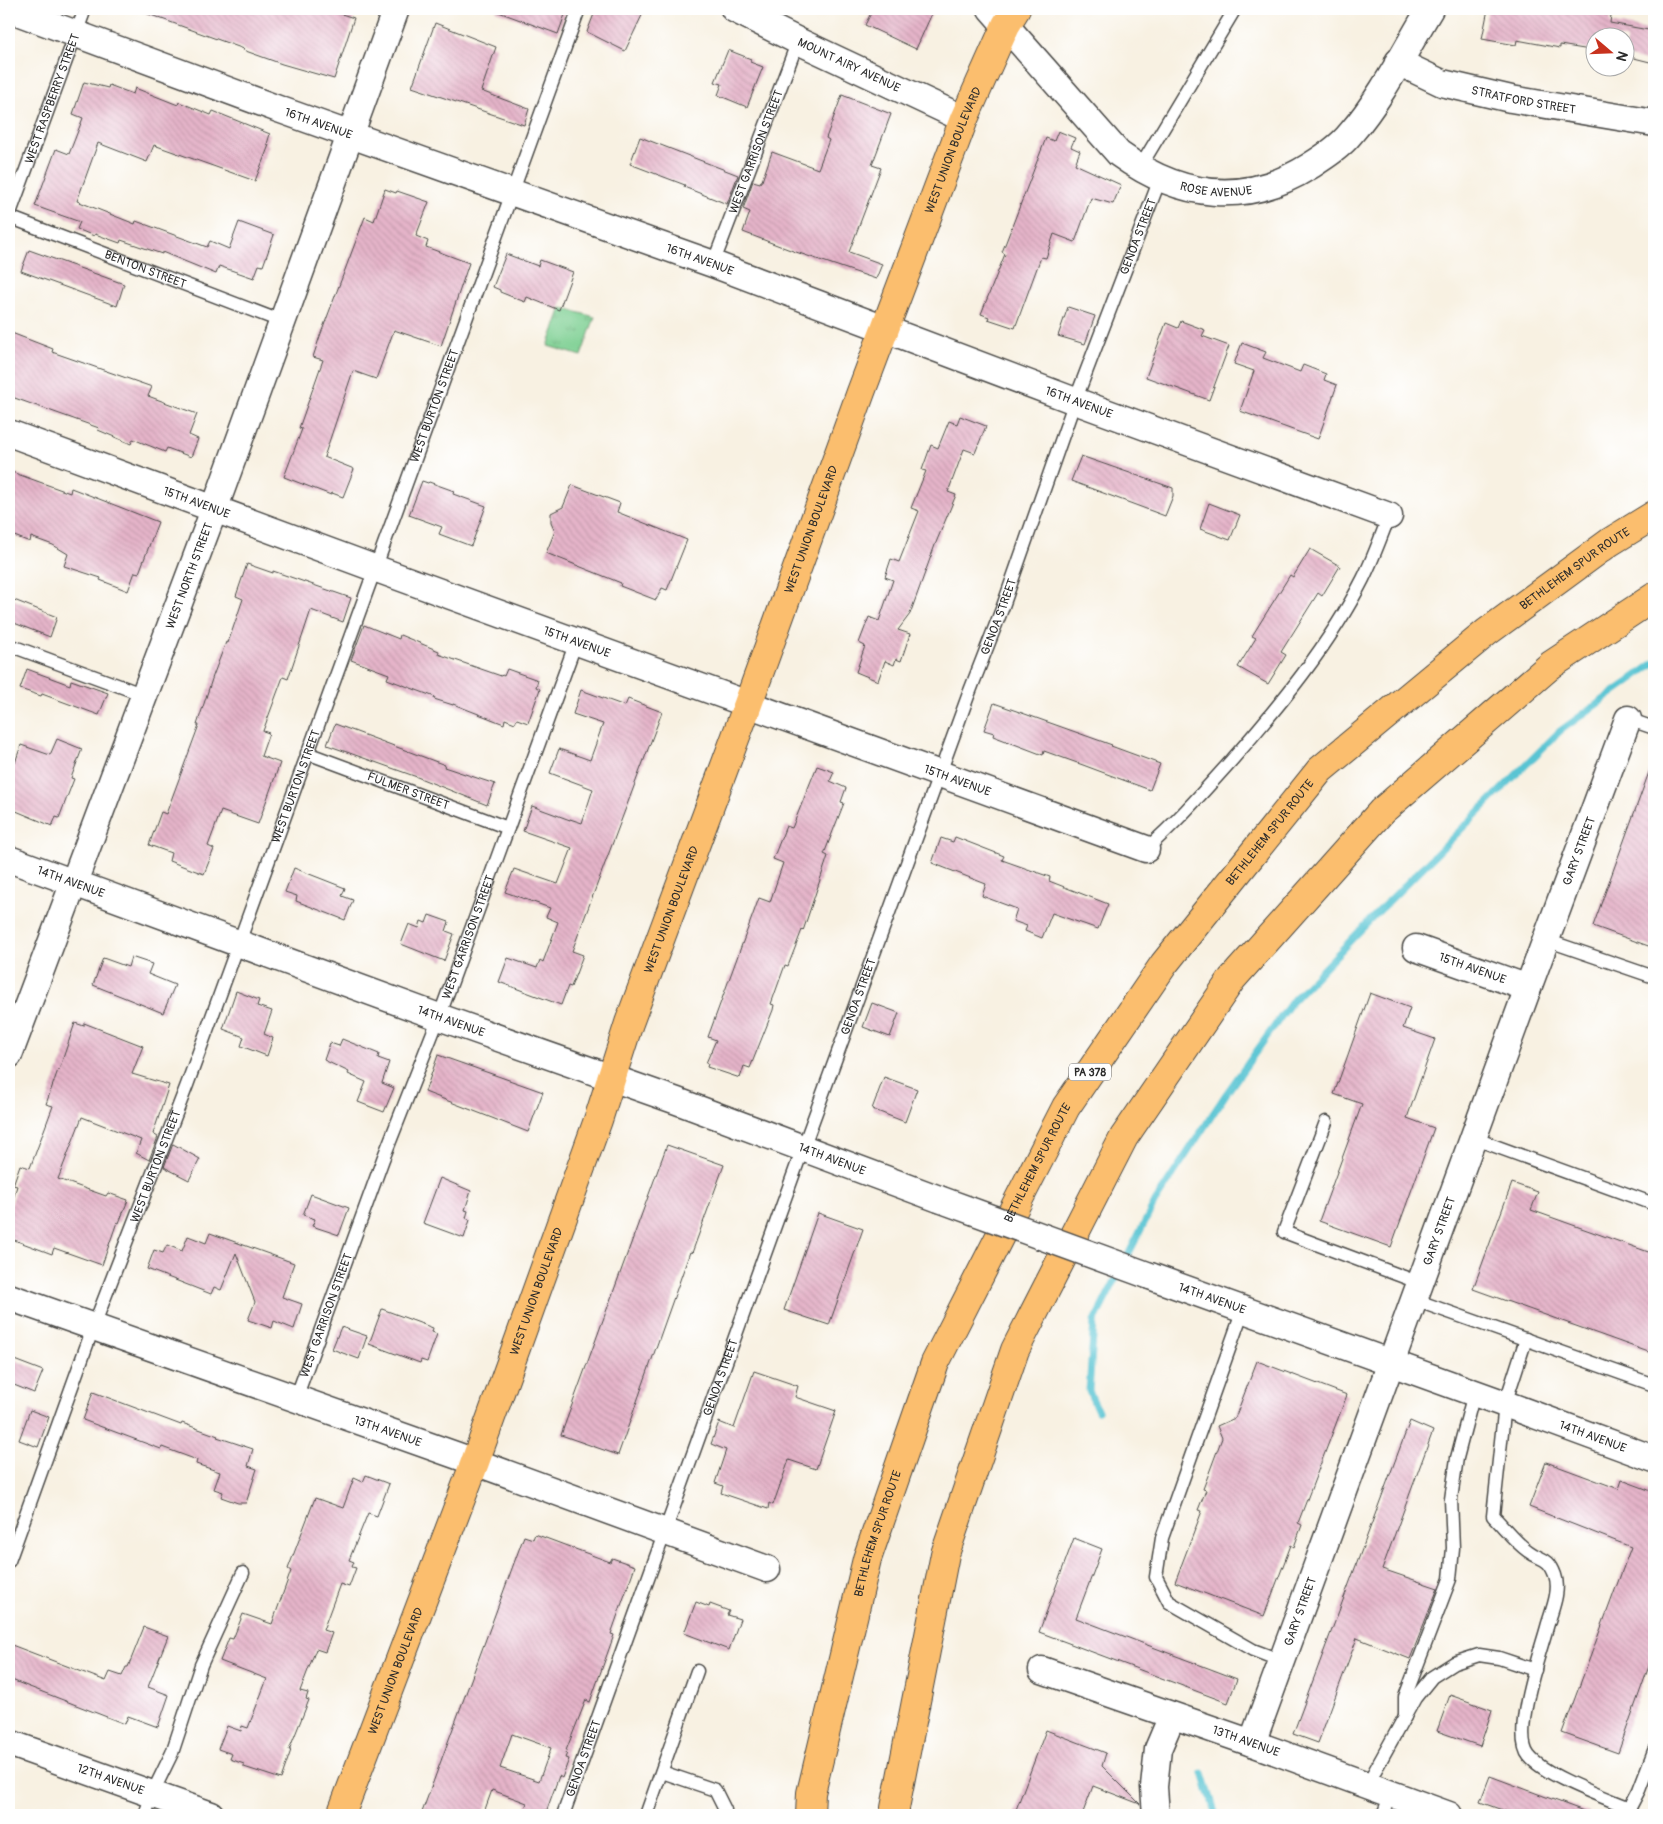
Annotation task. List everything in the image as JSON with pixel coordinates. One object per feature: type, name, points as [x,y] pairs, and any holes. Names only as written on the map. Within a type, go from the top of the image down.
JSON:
[{"type":"main road","name":"WEST UNION BOULEVARD","points":[[340,1815],[475,1462],[612,1078],[629,1023],[885,328],[1004,14]]},
{"type":"main road","name":"BETHLEHEM SPUR ROUTE","points":[[810,1815],[811,1793],[867,1560],[934,1363],[1066,1107],[1164,964],[1320,770],[1487,632],[1610,542],[1654,515]]},
{"type":"main road","points":[[895,1815],[945,1554],[1015,1350],[1124,1137],[1232,979],[1382,811],[1551,665],[1654,596]]},
{"type":"street","name":"16TH AVENUE","points":[[9,9],[713,264],[1075,401],[1390,516]]},
{"type":"street","name":"WEST NORTH STREET","points":[[9,1055],[214,510],[396,9]]},
{"type":"street","name":"MOUNT AIRY AVENUE","points":[[734,9],[964,119]]},
{"type":"street","name":"ROSE AVENUE","points":[[1004,14],[1119,154],[1150,174],[1188,189],[1234,193],[1266,187],[1297,175],[1325,157],[1350,135],[1370,110],[1430,9]]},
{"type":"street","name":"STRATFORD STREET","points":[[1398,62],[1442,83],[1511,99],[1654,123]]},
{"type":"street","name":"15TH AVENUE","points":[[9,433],[214,510],[1146,849]]},
{"type":"street","name":"GARY STREET","points":[[1252,1743],[1628,719]]},
{"type":"street","name":"14TH AVENUE","points":[[9,859],[237,944],[612,1078],[1654,1459]]},
{"type":"street","name":"15TH AVENUE","points":[[1416,948],[1528,988]]},
{"type":"street","name":"13TH AVENUE","points":[[9,1296],[93,1328],[475,1462],[767,1569]]},
{"type":"street","name":"13TH AVENUE","points":[[1042,1670],[1367,1785],[1387,1805],[1449,1815]]},
{"type":"street","points":[[1156,1815],[1154,1787],[1158,1749],[1172,1716]]},
{"type":"street","name":"12TH AVENUE","points":[[9,1743],[149,1805],[211,1815]]},
{"type":"lane","name":"WEST RASPBERRY STREET","points":[[9,217],[85,9]]},
{"type":"lane","name":"WEST BURTON STREET","points":[[9,1561],[93,1328],[183,1094],[579,9]]},
{"type":"lane","name":"GENOA STREET","points":[[563,1815],[803,1148],[1002,609],[1075,401],[1150,174],[1236,9]]},
{"type":"lane","name":"WEST GARRISON STREET","points":[[713,264],[798,41]]},
{"type":"lane","name":"BENTON STREET","points":[[9,217],[283,322]]},
{"type":"lane","points":[[1146,849],[1172,826],[1224,769],[1309,666],[1337,624],[1363,579],[1390,516]]},
{"type":"lane","name":"WEST GARRISON STREET","points":[[296,1398],[383,1158],[440,1017],[576,642]]},
{"type":"lane","points":[[9,645],[144,695]]},
{"type":"lane","points":[[1628,719],[1654,728]]},
{"type":"lane","name":"FULMER STREET","points":[[307,752],[508,828]]},
{"type":"lane","points":[[1546,940],[1654,977]]},
{"type":"lane","points":[[1326,1122],[1284,1232],[1526,1339],[1654,1385]]},
{"type":"lane","points":[[1473,1138],[1654,1204]]},
{"type":"lane","points":[[1243,1310],[1162,1538],[1156,1576],[1168,1602],[1253,1650],[1282,1661]]},
{"type":"lane","points":[[1526,1339],[1505,1404],[1493,1516],[1528,1551],[1549,1562],[1556,1577],[1556,1596],[1527,1698],[1523,1726],[1523,1743],[1528,1756],[1544,1768],[1564,1780],[1628,1811],[1640,1790],[1654,1751]]},
{"type":"lane","points":[[1405,1717],[1405,1697],[1450,1579],[1453,1548],[1451,1500],[1457,1458],[1474,1393]]},
{"type":"lane","points":[[149,1805],[172,1753],[201,1665],[243,1573]]},
{"type":"lane","points":[[1367,1785],[1415,1698],[1432,1677],[1454,1663],[1479,1655],[1498,1658],[1535,1670]]},
{"type":"lane","points":[[646,1815],[697,1671]]},
{"type":"lane","points":[[662,1772],[715,1790],[725,1810],[723,1815]]},
{"type":"green space","points":[[562,308],[595,317],[581,356],[548,346]]},
{"type":"building","points":[[140,9],[326,9],[354,18],[334,79],[243,50],[140,11]]},
{"type":"building","points":[[496,9],[567,9],[558,34],[496,11]]},
{"type":"building","points":[[596,9],[645,9],[625,51],[587,32]]},
{"type":"building","points":[[873,9],[934,9],[916,49],[865,25]]},
{"type":"building","points":[[1488,9],[1594,9],[1593,11],[1611,15],[1610,23],[1654,31],[1654,63],[1636,58],[1636,28],[1586,28],[1586,49],[1560,45],[1560,48],[1517,40],[1516,45],[1482,39]]},
{"type":"building","points":[[435,23],[496,47],[481,91],[529,109],[524,125],[412,87]]},
{"type":"building","points":[[728,50],[751,59],[750,62],[763,67],[747,107],[718,95],[722,84],[715,82]]},
{"type":"building","points":[[84,82],[108,88],[109,85],[133,94],[135,88],[178,105],[179,102],[211,115],[213,111],[270,134],[267,144],[269,145],[255,181],[154,145],[147,162],[98,143],[77,201],[135,224],[136,221],[207,247],[210,241],[229,249],[239,222],[274,235],[263,266],[259,265],[254,278],[219,266],[216,274],[162,252],[162,254],[121,240],[120,243],[95,234],[94,236],[77,229],[80,222],[35,206],[56,149],[69,154],[83,118],[73,114]]},
{"type":"building","points":[[842,95],[891,114],[872,165],[881,168],[849,252],[882,264],[876,279],[743,232],[750,212],[743,209],[753,181],[760,183],[762,181],[772,152],[818,169],[829,140],[826,138]]},
{"type":"building","points":[[1058,131],[1075,138],[1071,147],[1080,151],[1075,164],[1121,185],[1113,204],[1091,198],[1075,242],[1054,234],[1046,258],[1041,257],[1015,328],[988,319],[989,317],[981,314],[1005,254],[1002,252],[1046,138],[1054,141]]},
{"type":"building","points":[[640,137],[738,175],[727,204],[684,187],[685,185],[630,164]]},
{"type":"building","points":[[385,189],[429,202],[416,236],[428,241],[426,247],[469,263],[441,346],[394,330],[376,379],[353,371],[324,457],[354,469],[343,497],[332,493],[331,495],[284,477],[302,429],[299,428],[323,360],[313,357],[320,336],[365,217],[374,221]]},
{"type":"building","points":[[29,250],[124,284],[117,306],[21,271]]},
{"type":"building","points":[[506,254],[538,266],[540,260],[573,272],[559,310],[527,297],[525,302],[500,292],[500,290],[493,287]]},
{"type":"building","points":[[1068,307],[1095,316],[1085,344],[1058,336]]},
{"type":"building","points":[[1181,321],[1205,330],[1202,336],[1229,346],[1209,400],[1146,377],[1166,323],[1178,328]]},
{"type":"building","points":[[9,332],[53,349],[52,352],[152,387],[148,396],[197,414],[189,435],[198,439],[191,457],[167,448],[165,452],[133,439],[131,444],[98,430],[99,428],[9,396]]},
{"type":"building","points":[[1242,343],[1266,352],[1263,358],[1300,372],[1303,365],[1326,374],[1324,380],[1337,385],[1318,439],[1240,411],[1254,371],[1234,364]]},
{"type":"building","points":[[960,416],[986,426],[975,453],[964,449],[948,492],[956,495],[935,545],[910,614],[898,630],[910,634],[901,661],[896,659],[894,665],[885,661],[878,681],[856,672],[865,646],[859,643],[869,617],[879,621],[893,580],[885,577],[891,559],[899,562],[919,511],[911,508],[926,471],[922,470],[931,445],[938,448],[949,421],[957,424]]},
{"type":"building","points":[[1081,456],[1173,488],[1173,496],[1165,516],[1071,481]]},
{"type":"building","points":[[9,471],[70,493],[71,488],[158,522],[139,573],[135,572],[128,591],[100,580],[101,578],[64,566],[68,554],[53,545],[31,537],[30,542],[9,534]]},
{"type":"building","points":[[422,481],[454,491],[453,494],[486,506],[471,546],[439,534],[442,527],[409,515]]},
{"type":"building","points":[[572,485],[620,503],[617,512],[687,540],[667,590],[662,588],[656,600],[620,586],[621,583],[546,553],[555,531],[551,522],[551,513],[563,507]]},
{"type":"building","points":[[1209,503],[1240,515],[1230,540],[1200,529]]},
{"type":"building","points":[[1310,549],[1340,566],[1322,596],[1318,593],[1281,652],[1286,655],[1268,684],[1238,667],[1256,638],[1252,636],[1290,575],[1293,577]]},
{"type":"building","points":[[247,564],[351,598],[343,622],[311,610],[288,679],[283,677],[263,731],[269,733],[261,756],[280,763],[258,824],[221,811],[208,846],[214,849],[204,874],[169,861],[171,853],[149,845],[161,812],[166,814],[199,725],[197,725],[213,676],[226,642],[228,643],[243,599],[236,596]]},
{"type":"building","points":[[9,598],[57,617],[50,637],[9,621]]},
{"type":"building","points":[[364,625],[399,639],[400,635],[439,651],[438,654],[501,676],[504,676],[507,669],[538,680],[536,687],[540,689],[528,723],[517,719],[515,723],[505,719],[504,724],[453,704],[434,699],[435,697],[387,679],[389,674],[351,660]]},
{"type":"building","points":[[27,669],[70,685],[71,680],[108,693],[99,715],[42,694],[41,696],[20,689]]},
{"type":"building","points":[[581,690],[625,706],[628,699],[662,712],[572,951],[583,955],[571,987],[568,986],[561,1005],[499,982],[508,958],[537,968],[540,960],[543,962],[558,922],[546,917],[550,908],[505,892],[514,869],[558,884],[572,848],[523,831],[532,806],[582,823],[593,789],[550,773],[559,749],[590,760],[603,724],[573,714]]},
{"type":"building","points":[[994,703],[1160,764],[1150,790],[1044,751],[1043,755],[993,736],[994,733],[984,730]]},
{"type":"building","points":[[335,724],[445,765],[444,767],[495,784],[487,805],[417,777],[327,745]]},
{"type":"building","points":[[57,739],[82,749],[71,778],[74,779],[59,818],[56,817],[52,826],[9,808],[9,760],[15,763],[21,745],[50,755]]},
{"type":"building","points":[[1652,764],[1654,765],[1654,948],[1593,926]]},
{"type":"building","points":[[817,766],[834,772],[830,781],[846,788],[841,802],[844,803],[824,854],[828,856],[803,931],[788,966],[785,965],[771,1004],[774,1005],[773,1010],[750,1068],[744,1066],[740,1078],[707,1067],[708,1064],[706,1063],[716,1040],[708,1037],[759,898],[770,902],[783,863],[773,859],[786,826],[792,828]]},
{"type":"building","points":[[955,837],[1004,856],[1002,860],[1050,877],[1049,881],[1108,904],[1098,929],[1052,913],[1042,938],[1025,931],[1027,926],[1013,921],[1017,909],[982,896],[986,884],[932,863],[941,838],[953,842]]},
{"type":"building","points":[[294,868],[345,888],[342,896],[353,900],[345,920],[296,901],[297,896],[285,892]]},
{"type":"building","points":[[429,915],[449,922],[446,931],[454,934],[444,961],[401,944],[409,924],[419,928],[421,921],[426,923]]},
{"type":"building","points":[[131,957],[152,964],[148,974],[175,985],[163,1013],[93,985],[103,958],[128,967]]},
{"type":"building","points":[[236,991],[259,1000],[257,1006],[272,1011],[264,1034],[273,1038],[267,1056],[241,1046],[244,1037],[223,1029]]},
{"type":"building","points":[[1370,993],[1410,1008],[1403,1028],[1435,1039],[1407,1118],[1434,1128],[1391,1247],[1319,1221],[1362,1104],[1334,1094]]},
{"type":"building","points":[[872,1003],[899,1013],[890,1037],[863,1027]]},
{"type":"building","points":[[75,1023],[84,1026],[84,1023],[143,1046],[132,1074],[169,1085],[153,1134],[158,1137],[149,1160],[136,1153],[141,1140],[82,1117],[58,1179],[106,1196],[108,1193],[128,1200],[119,1223],[117,1222],[102,1265],[54,1248],[52,1254],[9,1238],[9,1212],[17,1186],[13,1185],[20,1165],[30,1168],[53,1106],[46,1104]]},
{"type":"building","points":[[342,1039],[379,1054],[378,1058],[389,1062],[382,1083],[394,1088],[384,1112],[358,1102],[366,1082],[324,1060],[330,1043],[339,1046]]},
{"type":"building","points":[[438,1055],[543,1092],[528,1132],[425,1092]]},
{"type":"building","points":[[884,1077],[917,1089],[905,1122],[872,1109]]},
{"type":"building","points":[[173,1144],[200,1159],[189,1180],[164,1167]]},
{"type":"building","points":[[667,1145],[724,1165],[692,1253],[690,1252],[618,1455],[561,1435]]},
{"type":"building","points":[[440,1178],[471,1191],[465,1210],[468,1211],[466,1218],[470,1220],[464,1238],[423,1223]]},
{"type":"building","points":[[1512,1183],[1538,1192],[1531,1210],[1654,1254],[1654,1354],[1473,1289]]},
{"type":"building","points":[[311,1194],[349,1208],[339,1235],[312,1226],[315,1219],[303,1215]]},
{"type":"building","points":[[818,1213],[863,1229],[829,1325],[784,1310]]},
{"type":"building","points":[[210,1233],[294,1263],[282,1297],[302,1304],[294,1329],[274,1321],[272,1328],[248,1320],[255,1302],[236,1253],[221,1290],[214,1287],[211,1294],[147,1269],[154,1250],[163,1253],[167,1245],[182,1251],[188,1236],[206,1243]]},
{"type":"building","points":[[382,1309],[433,1328],[432,1332],[437,1334],[427,1362],[421,1360],[420,1363],[369,1344]]},
{"type":"building","points":[[341,1327],[367,1336],[359,1359],[332,1349]]},
{"type":"building","points":[[9,1358],[43,1371],[34,1393],[9,1383]]},
{"type":"building","points":[[1257,1361],[1347,1395],[1298,1523],[1302,1525],[1294,1547],[1291,1545],[1264,1616],[1175,1582],[1202,1511],[1198,1510],[1206,1490],[1203,1489],[1222,1438],[1217,1426],[1235,1418]]},
{"type":"building","points":[[754,1371],[798,1386],[795,1397],[836,1411],[816,1469],[789,1460],[773,1505],[769,1503],[768,1509],[721,1493],[723,1486],[715,1483],[726,1450],[711,1444],[719,1422],[734,1428]]},
{"type":"building","points":[[93,1392],[181,1425],[182,1423],[253,1449],[248,1466],[257,1469],[246,1503],[238,1503],[221,1497],[223,1492],[214,1489],[220,1472],[196,1464],[197,1460],[162,1447],[161,1449],[83,1420]]},
{"type":"building","points":[[30,1410],[49,1417],[38,1447],[19,1440]]},
{"type":"building","points":[[1410,1421],[1433,1431],[1382,1569],[1438,1588],[1410,1659],[1357,1638],[1318,1743],[1293,1734]]},
{"type":"building","points":[[1546,1462],[1619,1489],[1622,1480],[1654,1492],[1654,1652],[1618,1753],[1562,1733],[1631,1547],[1529,1507]]},
{"type":"building","points":[[366,1475],[389,1484],[377,1516],[368,1513],[349,1560],[354,1562],[352,1567],[356,1568],[349,1587],[340,1584],[323,1630],[332,1633],[325,1652],[316,1649],[300,1691],[308,1693],[306,1699],[309,1700],[289,1750],[291,1750],[281,1779],[244,1767],[244,1764],[230,1759],[232,1754],[218,1749],[227,1726],[241,1731],[242,1726],[248,1728],[267,1679],[220,1661],[229,1638],[233,1639],[243,1614],[272,1624],[291,1571],[288,1569],[315,1498],[343,1508],[354,1478],[363,1482]]},
{"type":"building","points":[[535,1534],[610,1562],[612,1558],[635,1566],[611,1634],[614,1635],[590,1702],[586,1700],[565,1753],[567,1753],[565,1758],[569,1759],[562,1778],[559,1776],[545,1815],[522,1815],[527,1803],[492,1790],[483,1815],[421,1815],[524,1536],[533,1539]],"holes":[[[512,1734],[551,1748],[539,1781],[500,1768]]]},
{"type":"building","points":[[1074,1538],[1102,1549],[1076,1618],[1237,1679],[1228,1703],[1039,1632]]},
{"type":"building","points":[[696,1602],[709,1607],[710,1604],[729,1611],[727,1615],[740,1619],[729,1650],[684,1633]]},
{"type":"building","points":[[144,1627],[168,1636],[148,1687],[169,1695],[158,1727],[128,1716],[125,1724],[9,1679],[9,1644],[106,1681],[110,1672],[122,1676],[126,1667],[128,1667]]},
{"type":"building","points":[[1450,1695],[1492,1710],[1480,1746],[1437,1731]]},
{"type":"building","points":[[1046,1730],[1106,1753],[1102,1766],[1140,1804],[1093,1786],[1082,1815],[1014,1815]]},
{"type":"building","points":[[1490,1776],[1589,1813],[1589,1815],[1516,1815],[1480,1802]]},
{"type":"waterway","points":[[1098,1411],[1089,1391],[1094,1322],[1155,1202],[1226,1094],[1293,1000],[1379,911],[1560,731],[1654,663]]},
{"type":"waterway","points":[[1203,1773],[1216,1815]]}]
